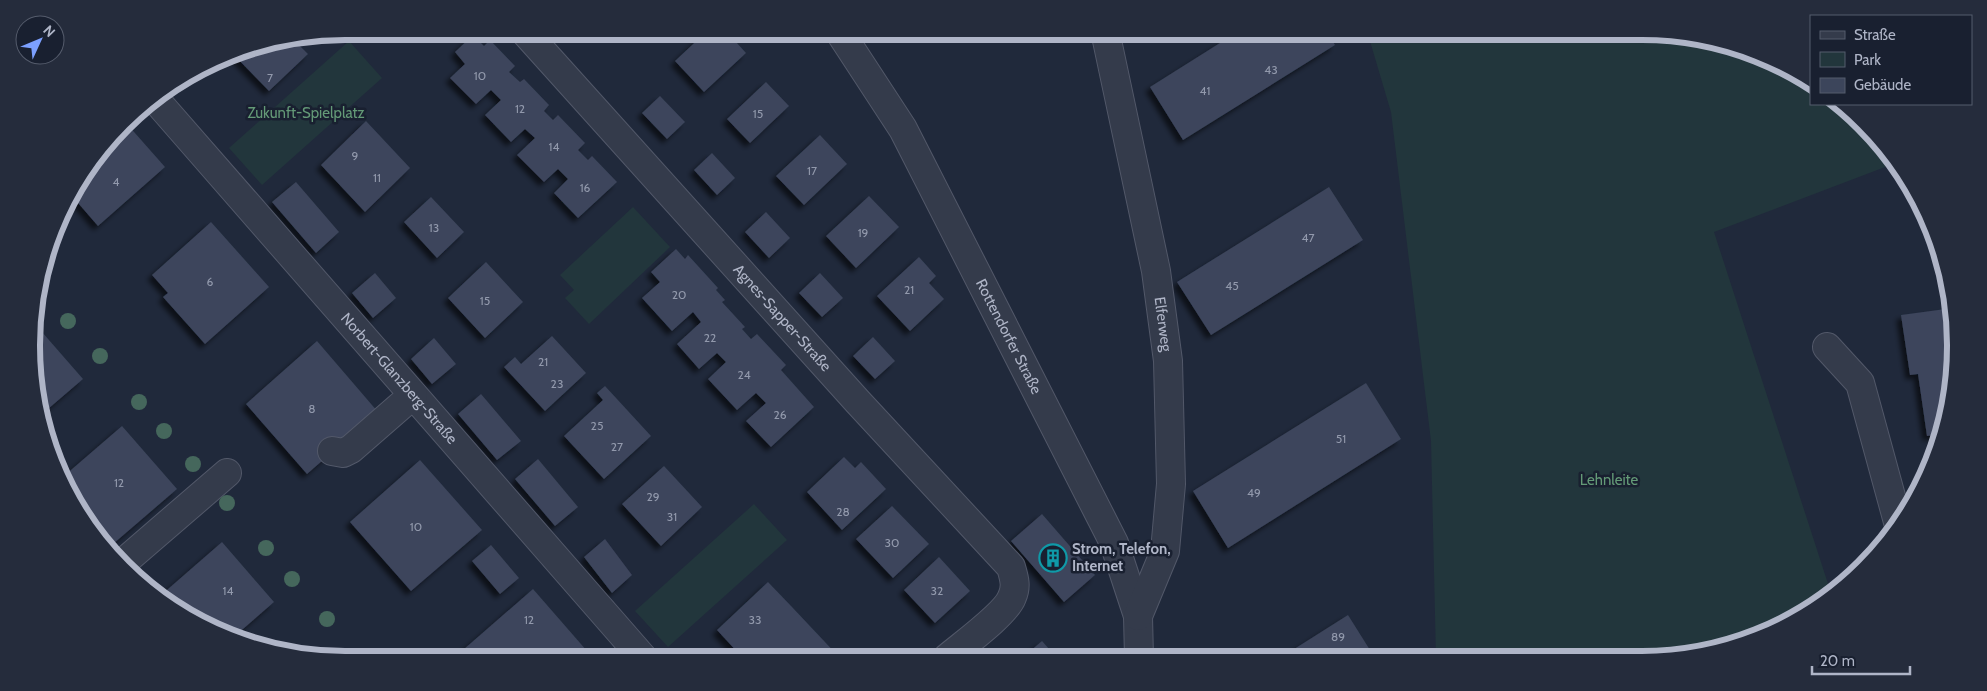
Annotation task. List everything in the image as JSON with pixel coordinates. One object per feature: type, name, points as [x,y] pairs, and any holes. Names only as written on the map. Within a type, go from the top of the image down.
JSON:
[{"type":"street","name":"Agnes-Sapper-Straße","points":[[532,40],[851,395],[1011,567],[1016,584],[1012,598],[1003,610],[954,651]]},
{"type":"street","name":"Rottendorfer Straße","points":[[845,40],[903,129],[1114,543],[1138,616],[1139,651]]},
{"type":"street","name":"Elferweg","points":[[1107,40],[1156,271],[1168,361],[1171,484],[1165,551],[1138,616]]},
{"type":"street","name":"Norbert-Glanzberg-Straße","points":[[159,104],[637,651]]},
{"type":"street","points":[[1827,347],[1860,383],[1896,515]]},
{"type":"street","points":[[332,451],[343,452],[351,449],[413,395]]},
{"type":"street","points":[[127,559],[227,473]]},
{"type":"green space","name":"Lehnleite","points":[[1370,40],[1641,40],[1701,46],[1721,50],[1758,63],[1810,90],[1810,105],[1829,105],[1858,129],[1888,166],[1714,232],[1829,586],[1794,610],[1758,628],[1721,641],[1701,645],[1641,651],[1436,651],[1431,441],[1391,112]]},
{"type":"green space","name":"Zukunft-Spielplatz","points":[[349,41],[382,78],[262,185],[229,148]]},
{"type":"green space","points":[[633,207],[670,247],[589,324],[565,298],[574,290],[560,275]]},
{"type":"green space","points":[[754,504],[787,540],[668,647],[635,611]]},
{"type":"building","points":[[468,40],[478,40],[484,46],[490,40],[515,66],[509,72],[520,82],[524,79],[549,105],[544,111],[553,120],[558,115],[585,143],[578,150],[588,160],[592,156],[617,182],[578,218],[554,193],[568,179],[558,169],[544,182],[517,155],[535,138],[525,129],[511,142],[485,115],[501,100],[491,90],[476,104],[450,78],[465,64],[455,52]]},
{"type":"building","points":[[697,40],[734,40],[746,53],[704,92],[675,61]]},
{"type":"building","points":[[1225,40],[1332,40],[1335,45],[1183,140],[1150,87]]},
{"type":"building","points":[[298,44],[308,54],[269,91],[238,59],[266,50]]},
{"type":"building","points":[[766,82],[789,106],[750,143],[727,119]]},
{"type":"building","points":[[660,96],[685,122],[667,139],[642,113]]},
{"type":"building","points":[[366,121],[410,168],[365,212],[321,165]]},
{"type":"building","points":[[130,128],[165,167],[98,226],[77,201],[91,176]]},
{"type":"building","points":[[820,135],[847,164],[804,205],[776,176]]},
{"type":"building","points":[[712,153],[735,178],[717,195],[694,170]]},
{"type":"building","points":[[296,182],[339,232],[316,253],[272,202]]},
{"type":"building","points":[[1329,187],[1363,240],[1211,335],[1177,282]]},
{"type":"building","points":[[869,196],[899,227],[856,268],[826,236]]},
{"type":"building","points":[[431,197],[464,232],[437,258],[404,222]]},
{"type":"building","points":[[766,212],[790,238],[769,258],[745,232]]},
{"type":"building","points":[[211,222],[269,287],[205,344],[163,297],[168,293],[152,275]]},
{"type":"building","points":[[676,249],[685,259],[688,255],[718,288],[716,290],[725,300],[722,302],[745,327],[742,329],[751,339],[757,334],[786,365],[781,370],[814,407],[771,447],[746,421],[766,403],[756,393],[737,410],[708,379],[726,362],[717,353],[699,369],[677,344],[701,322],[693,312],[672,331],[642,298],[660,282],[651,272]]},
{"type":"building","points":[[919,257],[936,276],[929,283],[944,299],[910,331],[877,296]]},
{"type":"building","points":[[486,262],[523,302],[485,338],[448,298]]},
{"type":"building","points":[[375,273],[396,298],[373,318],[352,293]]},
{"type":"building","points":[[820,273],[843,298],[822,317],[799,293]]},
{"type":"building","points":[[1944,309],[1947,346],[1946,365],[1941,405],[1934,435],[1927,436],[1918,374],[1910,375],[1901,315]]},
{"type":"building","points":[[41,331],[83,379],[47,410],[41,365]]},
{"type":"building","points":[[552,336],[586,373],[545,411],[504,367],[515,357],[521,364]]},
{"type":"building","points":[[873,337],[895,361],[875,379],[853,356]]},
{"type":"building","points":[[434,338],[456,364],[432,384],[411,359]]},
{"type":"building","points":[[317,341],[378,412],[307,474],[246,404]]},
{"type":"building","points":[[1366,383],[1401,439],[1228,548],[1193,491]]},
{"type":"building","points":[[605,386],[651,436],[604,479],[564,436],[603,400],[597,393]]},
{"type":"building","points":[[481,394],[521,441],[497,460],[458,414]]},
{"type":"building","points":[[122,426],[177,489],[113,544],[91,515],[68,473]]},
{"type":"building","points":[[844,457],[855,468],[861,462],[886,489],[842,530],[807,492]]},
{"type":"building","points":[[538,459],[578,507],[555,526],[515,479]]},
{"type":"building","points":[[420,460],[482,530],[411,591],[350,522]]},
{"type":"building","points":[[664,466],[702,507],[661,546],[622,504]]},
{"type":"building","points":[[892,506],[929,544],[893,578],[856,539]]},
{"type":"building","name":"Strom, Telefon, Internet","points":[[1042,514],[1095,575],[1064,602],[1011,541]]},
{"type":"building","points":[[605,539],[632,575],[612,593],[584,557]]},
{"type":"building","points":[[222,542],[274,602],[239,632],[193,610],[165,592]]},
{"type":"building","points":[[491,545],[519,578],[500,594],[472,561]]},
{"type":"building","points":[[939,557],[970,591],[935,623],[904,590]]},
{"type":"building","points":[[768,582],[833,651],[736,651],[717,630]]},
{"type":"building","points":[[533,589],[587,651],[464,651]]},
{"type":"building","points":[[1348,615],[1371,651],[1291,651]]},
{"type":"building","points":[[1042,641],[1051,651],[1030,651]]},
{"type":"place","name":"Strom, Telefon, Internet","points":[[1053,558]]}]
